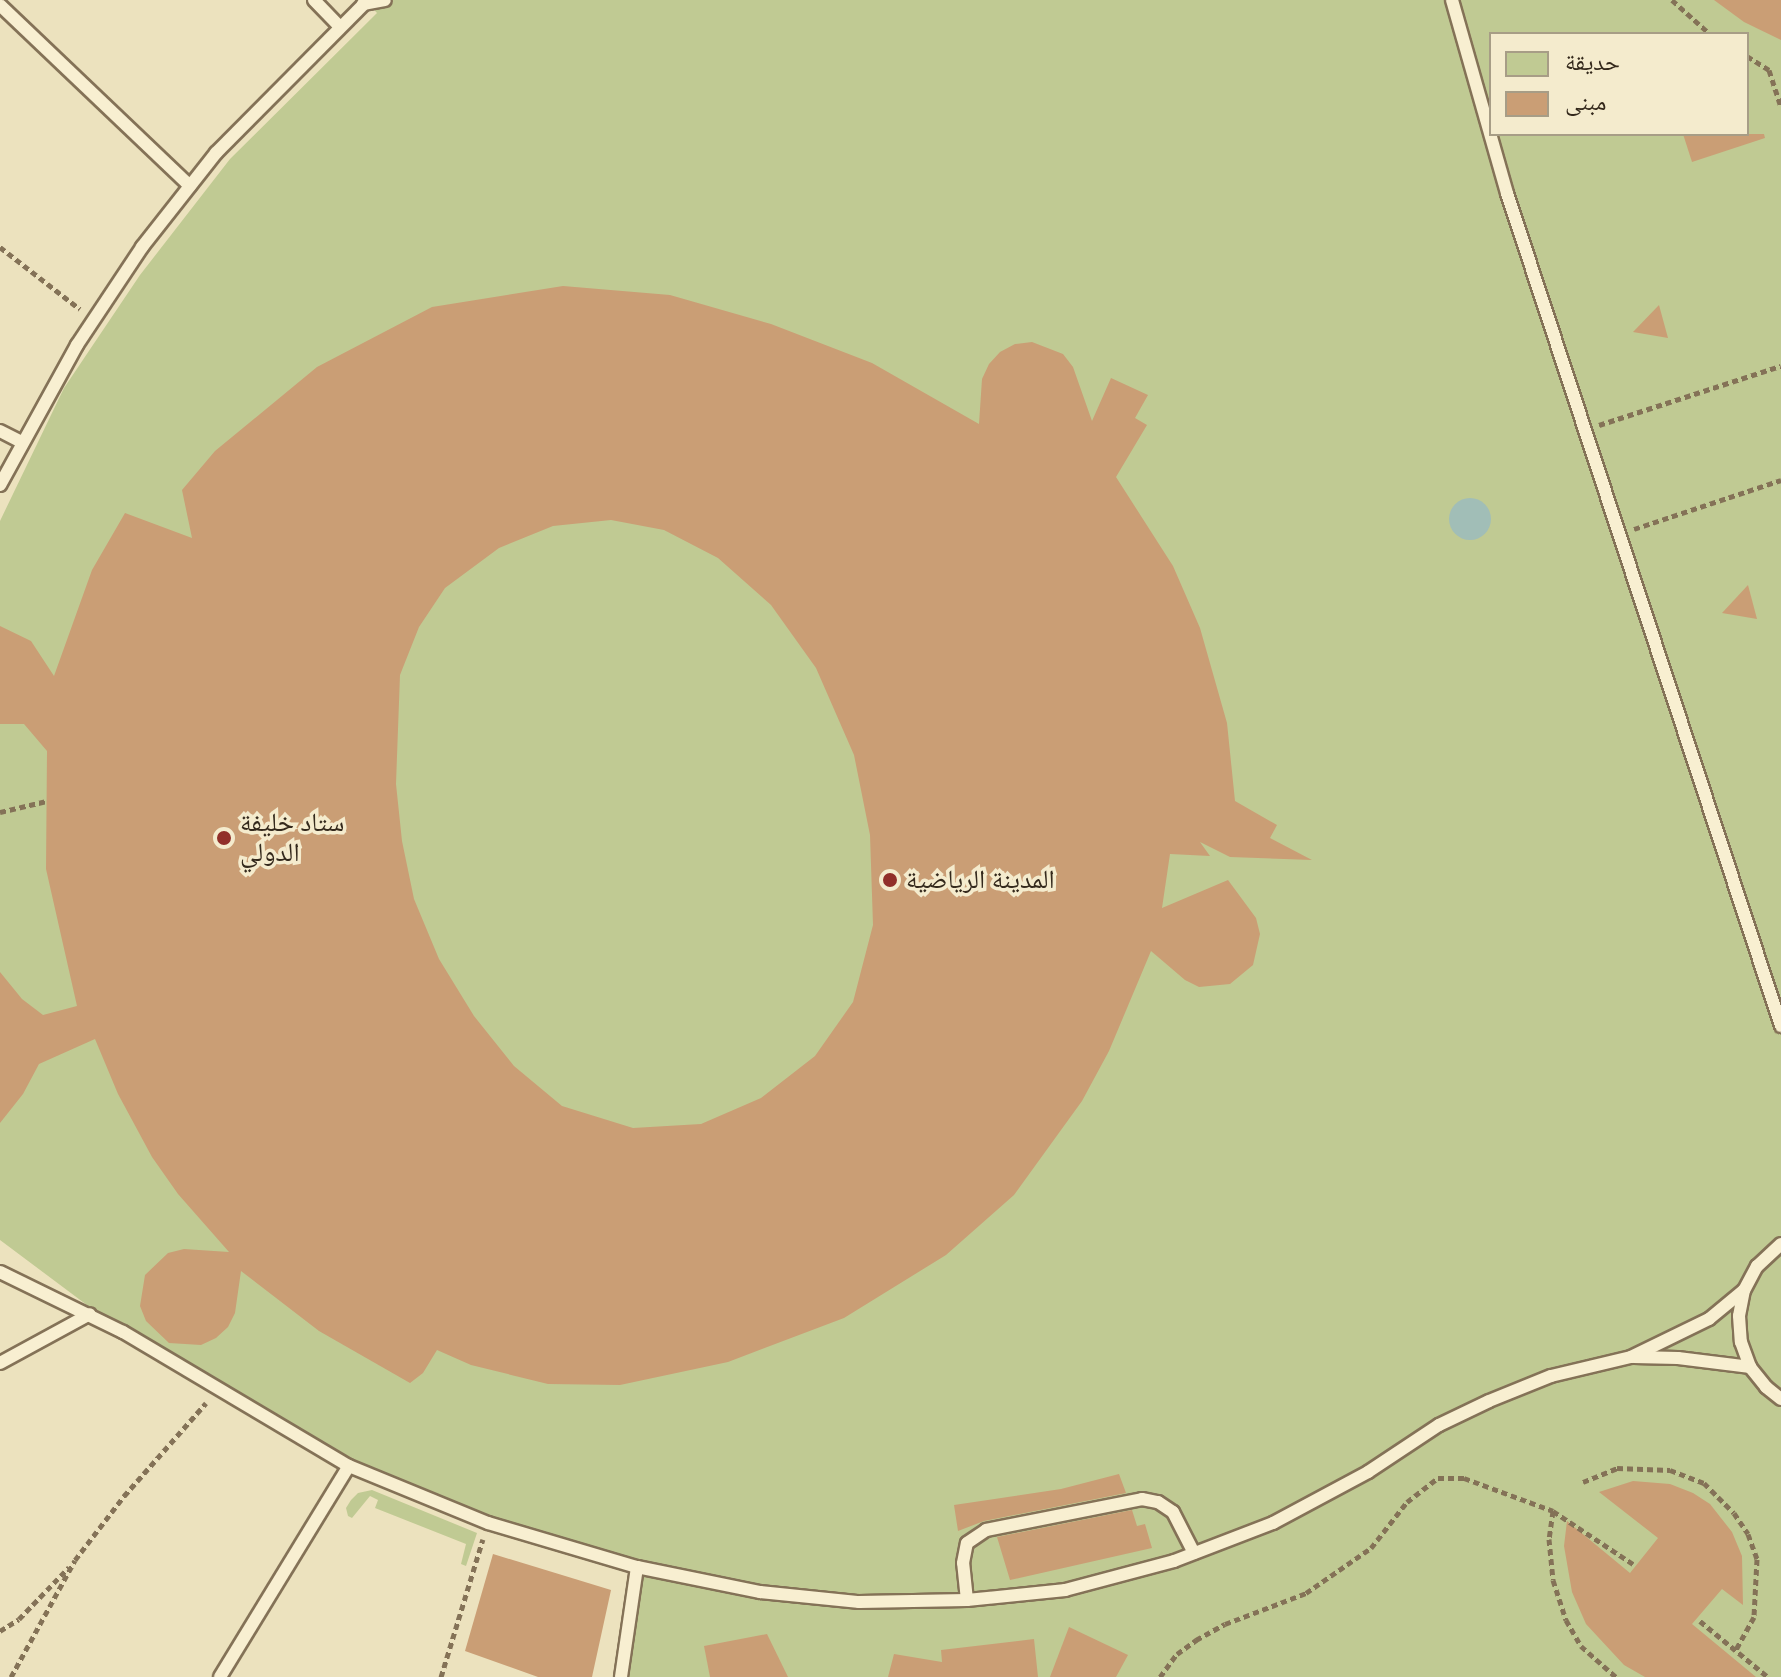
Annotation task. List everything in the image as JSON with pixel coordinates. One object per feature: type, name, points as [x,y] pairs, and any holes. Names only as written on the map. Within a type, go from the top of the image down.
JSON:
[{"type":"lane","points":[[314,0],[339,26]]},
{"type":"lane","points":[[0,485],[94,320],[142,247],[216,153],[339,26],[366,2],[385,0]]},
{"type":"lane","points":[[1452,0],[1489,130]]},
{"type":"lane","points":[[0,5],[190,186]]},
{"type":"lane","points":[[1491,136],[1781,1026]]},
{"type":"lane","points":[[0,431],[22,442]]},
{"type":"lane","points":[[1781,1244],[1757,1266],[1744,1290],[1739,1316],[1741,1342],[1750,1367],[1766,1387],[1781,1399]]},
{"type":"lane","points":[[0,1272],[90,1314],[349,1466],[488,1523],[637,1567],[790,1595],[859,1602],[967,1600],[1065,1590],[1194,1553],[1273,1523],[1368,1472],[1439,1425],[1489,1401],[1551,1376],[1631,1357],[1709,1319],[1744,1290]]},
{"type":"lane","points":[[0,1363],[90,1314]]},
{"type":"lane","points":[[1631,1357],[1678,1358],[1750,1367]]},
{"type":"lane","points":[[220,1677],[349,1466]]},
{"type":"lane","points":[[967,1600],[963,1563],[967,1543],[986,1530],[1142,1499],[1158,1502],[1173,1512],[1194,1553]]},
{"type":"lane","points":[[621,1677],[637,1567]]},
{"type":"path","points":[[1672,0],[1708,32]]},
{"type":"path","points":[[1749,57],[1769,70],[1781,106]]},
{"type":"path","points":[[0,247],[94,320]]},
{"type":"path","points":[[1585,430],[1781,366]]},
{"type":"path","points":[[1619,534],[1781,480]]},
{"type":"path","points":[[0,812],[47,801]]},
{"type":"path","points":[[0,1631],[19,1619],[75,1560],[124,1496],[217,1390]]},
{"type":"path","points":[[1583,1482],[1617,1468],[1670,1470],[1704,1483],[1734,1513],[1748,1534],[1757,1559],[1754,1617],[1736,1650]]},
{"type":"path","points":[[1160,1677],[1177,1654],[1196,1640],[1225,1624],[1306,1593],[1371,1548],[1407,1502],[1438,1478],[1464,1478],[1553,1511],[1633,1564]]},
{"type":"path","points":[[1553,1511],[1549,1539],[1553,1580],[1566,1620],[1581,1646],[1616,1677]]},
{"type":"path","points":[[441,1677],[488,1523]]},
{"type":"path","points":[[11,1677],[75,1560]]},
{"type":"path","points":[[1700,1621],[1768,1677]]},
{"type":"green space","name":"المدينة الرياضية","points":[[365,0],[1781,0],[1781,1677],[615,1677],[643,1564],[539,1537],[397,1488],[123,1332],[0,1240],[0,521],[64,388],[140,275],[230,159],[377,13]]},
{"type":"green space","points":[[372,1490],[477,1533],[466,1566],[461,1564],[466,1544],[375,1508],[378,1500],[370,1496],[352,1518],[348,1516],[346,1508],[351,1500],[358,1493]]},
{"type":"water","points":[[1470,498],[1485,504],[1491,519],[1485,534],[1470,540],[1455,534],[1449,519],[1455,504]]},
{"type":"building","points":[[1714,0],[1781,0],[1781,40],[1744,22]]},
{"type":"building","points":[[1764,134],[1765,138],[1692,162],[1684,136]]},
{"type":"building","name":"ستاد خليفة الدولي","points":[[563,286],[670,295],[771,324],[872,363],[979,424],[982,379],[989,364],[1000,352],[1015,344],[1032,342],[1063,354],[1073,367],[1092,421],[1111,378],[1148,395],[1135,418],[1147,425],[1116,477],[1173,566],[1200,628],[1227,723],[1235,801],[1277,825],[1270,838],[1312,860],[1230,857],[1200,842],[1210,856],[1170,854],[1162,908],[1228,880],[1256,918],[1260,934],[1253,965],[1230,984],[1199,987],[1185,980],[1151,951],[1109,1051],[1082,1101],[1014,1195],[946,1255],[844,1318],[728,1362],[620,1385],[548,1384],[471,1365],[437,1350],[423,1373],[410,1383],[319,1331],[241,1271],[235,1313],[228,1327],[216,1338],[201,1345],[169,1343],[146,1321],[140,1306],[145,1275],[168,1253],[184,1249],[229,1252],[178,1194],[152,1157],[118,1094],[95,1039],[39,1064],[23,1094],[0,1123],[0,972],[22,999],[43,1015],[77,1006],[46,869],[47,751],[24,724],[0,724],[0,626],[31,641],[54,676],[92,570],[125,513],[192,538],[182,490],[215,451],[317,367],[432,307]],"holes":[[[611,520],[664,530],[718,558],[771,605],[816,668],[854,755],[870,835],[873,925],[853,1002],[815,1056],[761,1098],[701,1124],[633,1128],[562,1106],[514,1066],[474,1016],[439,959],[414,899],[402,841],[396,784],[400,675],[419,627],[445,588],[499,548],[553,526]]]},
{"type":"building","points":[[1659,305],[1668,338],[1633,332]]},
{"type":"building","points":[[1748,585],[1757,619],[1722,613]]},
{"type":"building","points":[[1119,1474],[1126,1493],[984,1521],[958,1531],[954,1505],[1061,1489]]},
{"type":"building","points":[[1633,1481],[1670,1484],[1693,1493],[1710,1504],[1732,1532],[1742,1556],[1743,1605],[1722,1589],[1692,1624],[1756,1677],[1645,1677],[1624,1665],[1586,1624],[1572,1592],[1564,1546],[1567,1521],[1630,1573],[1658,1538],[1599,1492]]},
{"type":"building","points":[[1132,1510],[1137,1526],[1145,1524],[1152,1548],[1010,1580],[997,1537]]},
{"type":"building","points":[[493,1554],[611,1590],[592,1677],[538,1677],[465,1651]]},
{"type":"building","points":[[1069,1627],[1128,1655],[1116,1677],[1050,1677]]},
{"type":"building","points":[[767,1634],[788,1677],[710,1677],[704,1646]]},
{"type":"building","points":[[1034,1639],[1038,1677],[888,1677],[894,1654],[942,1662],[941,1650]]},
{"type":"place","name":"ستاد خليفة الدولي","points":[[224,838]]},
{"type":"place","name":"المدينة الرياضية","points":[[890,880]]}]
